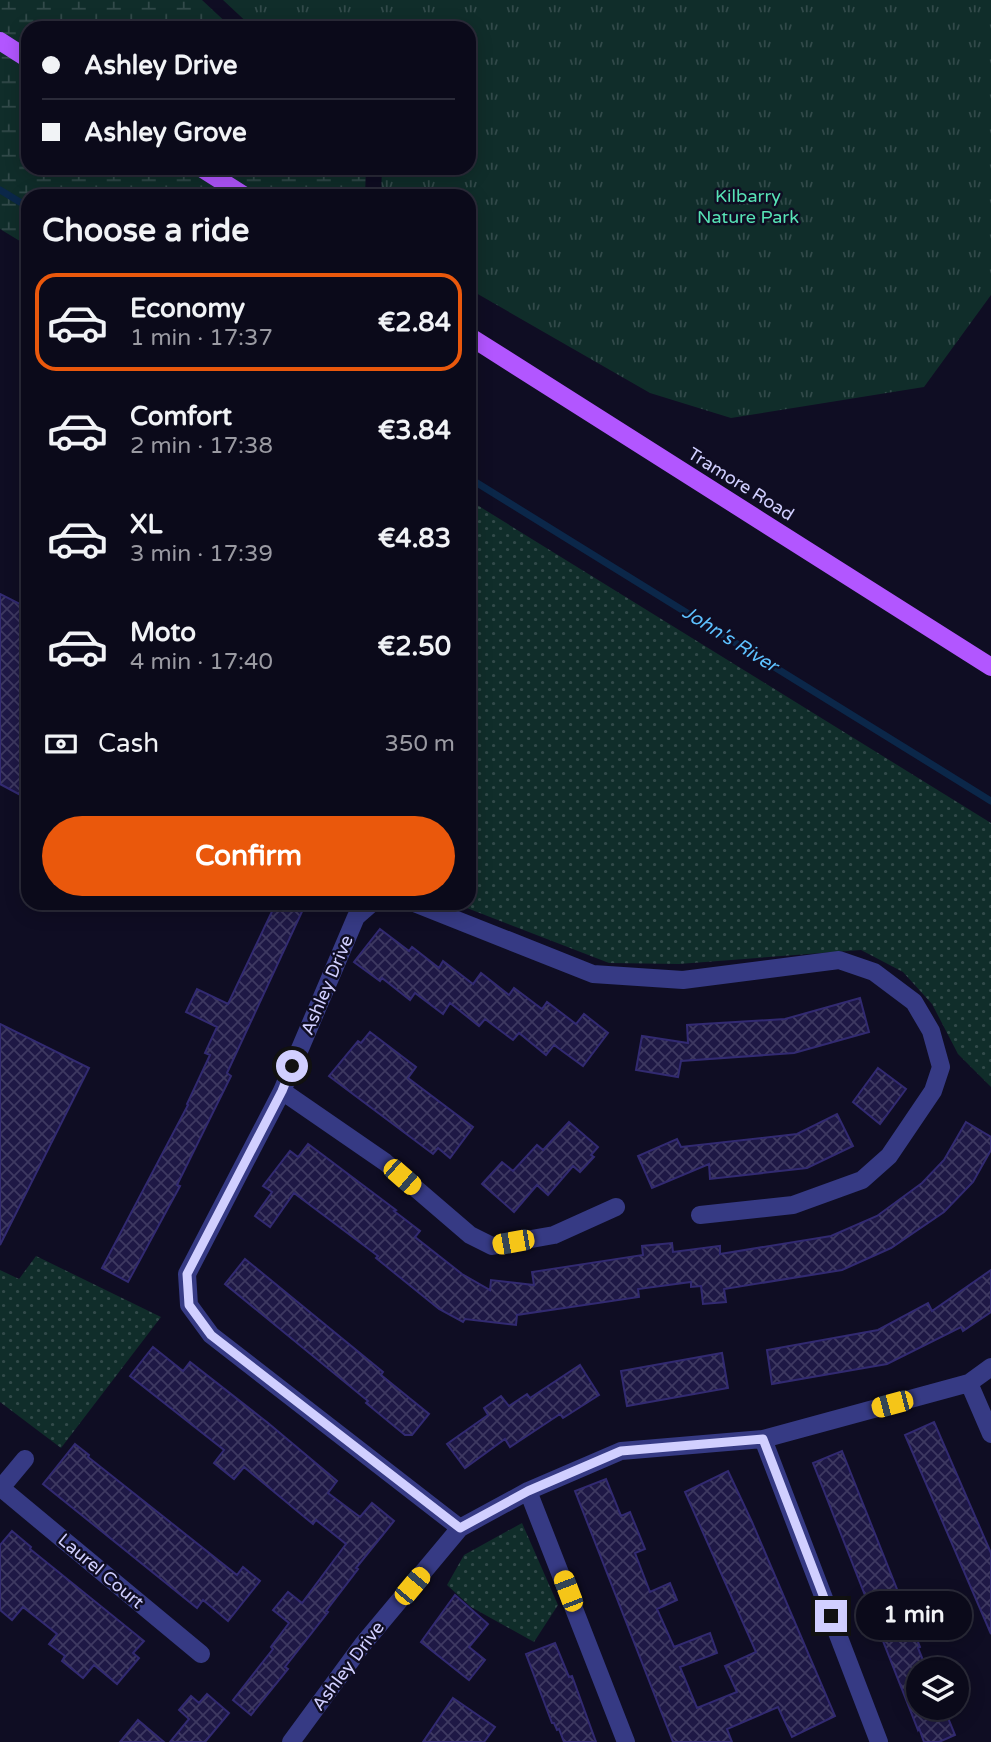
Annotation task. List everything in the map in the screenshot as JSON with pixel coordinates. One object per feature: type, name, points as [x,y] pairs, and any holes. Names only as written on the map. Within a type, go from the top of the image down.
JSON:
[{"type":"main road","points":[[0,41],[21,54]]},
{"type":"main road","points":[[212,175],[234,189]]},
{"type":"main road","name":"Tramore Road","points":[[476,340],[991,667]]},
{"type":"street","name":"Ashley Drive","points":[[291,1742],[363,1644],[460,1528],[211,1335],[189,1305],[187,1274],[282,1091],[356,917],[364,910]]},
{"type":"street","points":[[432,910],[593,974],[684,980],[839,960],[874,972],[914,1002],[930,1031],[941,1067],[933,1091],[889,1156],[862,1180],[793,1205],[700,1215]]},
{"type":"street","points":[[282,1091],[385,1163],[470,1236],[492,1246],[554,1235],[616,1207]]},
{"type":"street","points":[[460,1528],[528,1491],[621,1451],[763,1439],[969,1383],[991,1367]]},
{"type":"street","points":[[969,1383],[991,1434]]},
{"type":"street","points":[[763,1439],[879,1742]]},
{"type":"street","points":[[0,1488],[25,1459]]},
{"type":"street","name":"Laurel Court","points":[[0,1488],[201,1654]]},
{"type":"street","points":[[528,1491],[626,1742]]},
{"type":"green space","points":[[0,0],[202,0],[224,21],[21,21],[21,175],[366,175],[365,189],[21,189],[21,242],[0,229]]},
{"type":"green space","name":"Kilbarry Nature Park","points":[[223,0],[991,0],[991,295],[924,387],[731,418],[650,393],[476,293],[476,189],[381,189],[382,175],[476,175],[476,21],[246,21]]},
{"type":"green space","points":[[476,504],[991,823],[991,1087],[958,1054],[932,1004],[903,972],[861,950],[679,964],[609,963],[472,910],[476,910]]},
{"type":"green space","points":[[36,1256],[161,1317],[61,1448],[0,1402],[0,1270],[19,1279]]},
{"type":"green space","points":[[522,1523],[558,1605],[534,1642],[471,1607],[447,1585],[464,1555]]},
{"type":"building","points":[[0,594],[21,604],[21,795],[0,784]]},
{"type":"building","points":[[273,910],[303,910],[227,1073],[231,1076],[177,1185],[180,1186],[128,1282],[102,1268],[188,1105],[210,1055],[205,1053],[217,1027],[186,1012],[197,989],[228,1004]]},
{"type":"building","points":[[380,929],[409,951],[412,947],[439,968],[443,961],[473,984],[481,973],[509,995],[514,988],[542,1009],[547,1002],[576,1024],[584,1014],[608,1033],[583,1066],[554,1045],[546,1055],[519,1033],[513,1040],[485,1019],[479,1026],[450,1003],[443,1014],[415,993],[410,1000],[382,978],[380,981],[354,962]]},
{"type":"building","points":[[860,998],[869,1032],[794,1053],[681,1061],[678,1077],[636,1070],[642,1036],[688,1043],[687,1025],[785,1019]]},
{"type":"building","points":[[0,1024],[89,1068],[0,1245]]},
{"type":"building","points":[[370,1032],[416,1067],[408,1078],[473,1127],[450,1158],[438,1148],[433,1154],[329,1076],[358,1041],[361,1043]]},
{"type":"building","points":[[878,1068],[906,1089],[880,1124],[853,1102]]},
{"type":"building","points":[[837,1114],[853,1146],[807,1168],[710,1179],[709,1164],[652,1188],[638,1156],[677,1139],[681,1147],[797,1134]]},
{"type":"building","points":[[569,1122],[598,1147],[591,1155],[594,1157],[580,1172],[573,1166],[548,1195],[537,1185],[514,1212],[482,1184],[502,1162],[513,1171],[537,1145],[543,1150]]},
{"type":"building","points":[[966,1122],[991,1137],[991,1150],[973,1182],[944,1212],[891,1248],[842,1270],[724,1289],[726,1302],[703,1304],[701,1286],[691,1287],[691,1282],[638,1289],[639,1297],[517,1315],[516,1325],[465,1319],[463,1322],[439,1309],[376,1258],[378,1256],[294,1193],[270,1227],[255,1216],[272,1192],[263,1186],[290,1151],[298,1157],[308,1144],[396,1210],[394,1211],[420,1231],[415,1237],[462,1274],[490,1290],[491,1280],[534,1285],[532,1272],[643,1255],[642,1246],[672,1243],[673,1252],[720,1246],[720,1254],[831,1236],[877,1216],[922,1183],[944,1160]]},
{"type":"building","points":[[245,1259],[383,1372],[381,1375],[429,1414],[412,1435],[405,1435],[366,1403],[368,1401],[225,1284]]},
{"type":"building","points":[[991,1270],[991,1312],[963,1331],[961,1327],[887,1364],[772,1384],[767,1350],[878,1330],[928,1303],[932,1311]]},
{"type":"building","points":[[153,1347],[183,1371],[190,1362],[268,1423],[337,1481],[328,1493],[360,1517],[372,1503],[394,1521],[356,1568],[358,1569],[326,1611],[328,1612],[285,1667],[288,1669],[251,1715],[233,1700],[273,1649],[271,1647],[289,1623],[273,1610],[288,1592],[302,1603],[346,1544],[316,1520],[313,1524],[244,1467],[234,1479],[214,1463],[224,1450],[130,1376]]},
{"type":"building","points":[[722,1353],[728,1388],[627,1406],[621,1371]]},
{"type":"building","points":[[580,1365],[599,1395],[563,1418],[560,1414],[510,1447],[505,1439],[465,1468],[447,1444],[488,1415],[484,1408],[501,1396],[509,1406],[527,1394],[530,1398]]},
{"type":"building","points":[[934,1422],[991,1553],[991,1634],[905,1435]]},
{"type":"building","points":[[75,1444],[237,1575],[243,1567],[260,1581],[228,1621],[203,1600],[197,1608],[43,1484]]},
{"type":"building","points":[[842,1451],[920,1647],[918,1648],[922,1657],[906,1657],[906,1699],[813,1463]]},
{"type":"building","points":[[728,1471],[835,1716],[792,1737],[778,1707],[727,1729],[732,1742],[673,1742],[575,1491],[606,1479],[621,1516],[630,1512],[645,1549],[635,1553],[650,1592],[670,1583],[677,1600],[657,1609],[674,1647],[710,1633],[717,1653],[680,1667],[697,1708],[737,1692],[725,1666],[756,1652],[685,1492]]},
{"type":"building","points":[[12,1531],[31,1547],[30,1549],[144,1641],[133,1653],[139,1658],[117,1684],[94,1665],[83,1678],[62,1661],[65,1656],[49,1644],[57,1634],[23,1607],[12,1620],[0,1610],[0,1545]]},
{"type":"building","points":[[455,1595],[488,1624],[469,1647],[485,1660],[469,1680],[421,1642]]},
{"type":"building","points":[[555,1643],[569,1677],[572,1676],[596,1742],[564,1742],[559,1729],[552,1723],[526,1654]]},
{"type":"building","points":[[207,1694],[229,1713],[205,1742],[170,1742],[189,1719],[179,1710],[191,1696],[199,1703]]},
{"type":"building","points":[[453,1698],[495,1727],[484,1742],[423,1742]]},
{"type":"building","points":[[138,1720],[164,1742],[120,1742]]},
{"type":"building","points":[[914,1720],[949,1720],[955,1735],[939,1742],[924,1742],[919,1728],[918,1730]]},
{"type":"waterway","name":"John's River","points":[[0,190],[21,203]]},
{"type":"waterway","name":"John's River","points":[[476,482],[991,801]]},
{"type":"route","points":[[292,1066],[282,1091],[187,1274],[189,1305],[211,1335],[460,1528],[528,1491],[621,1451],[763,1439],[831,1616]]}]
